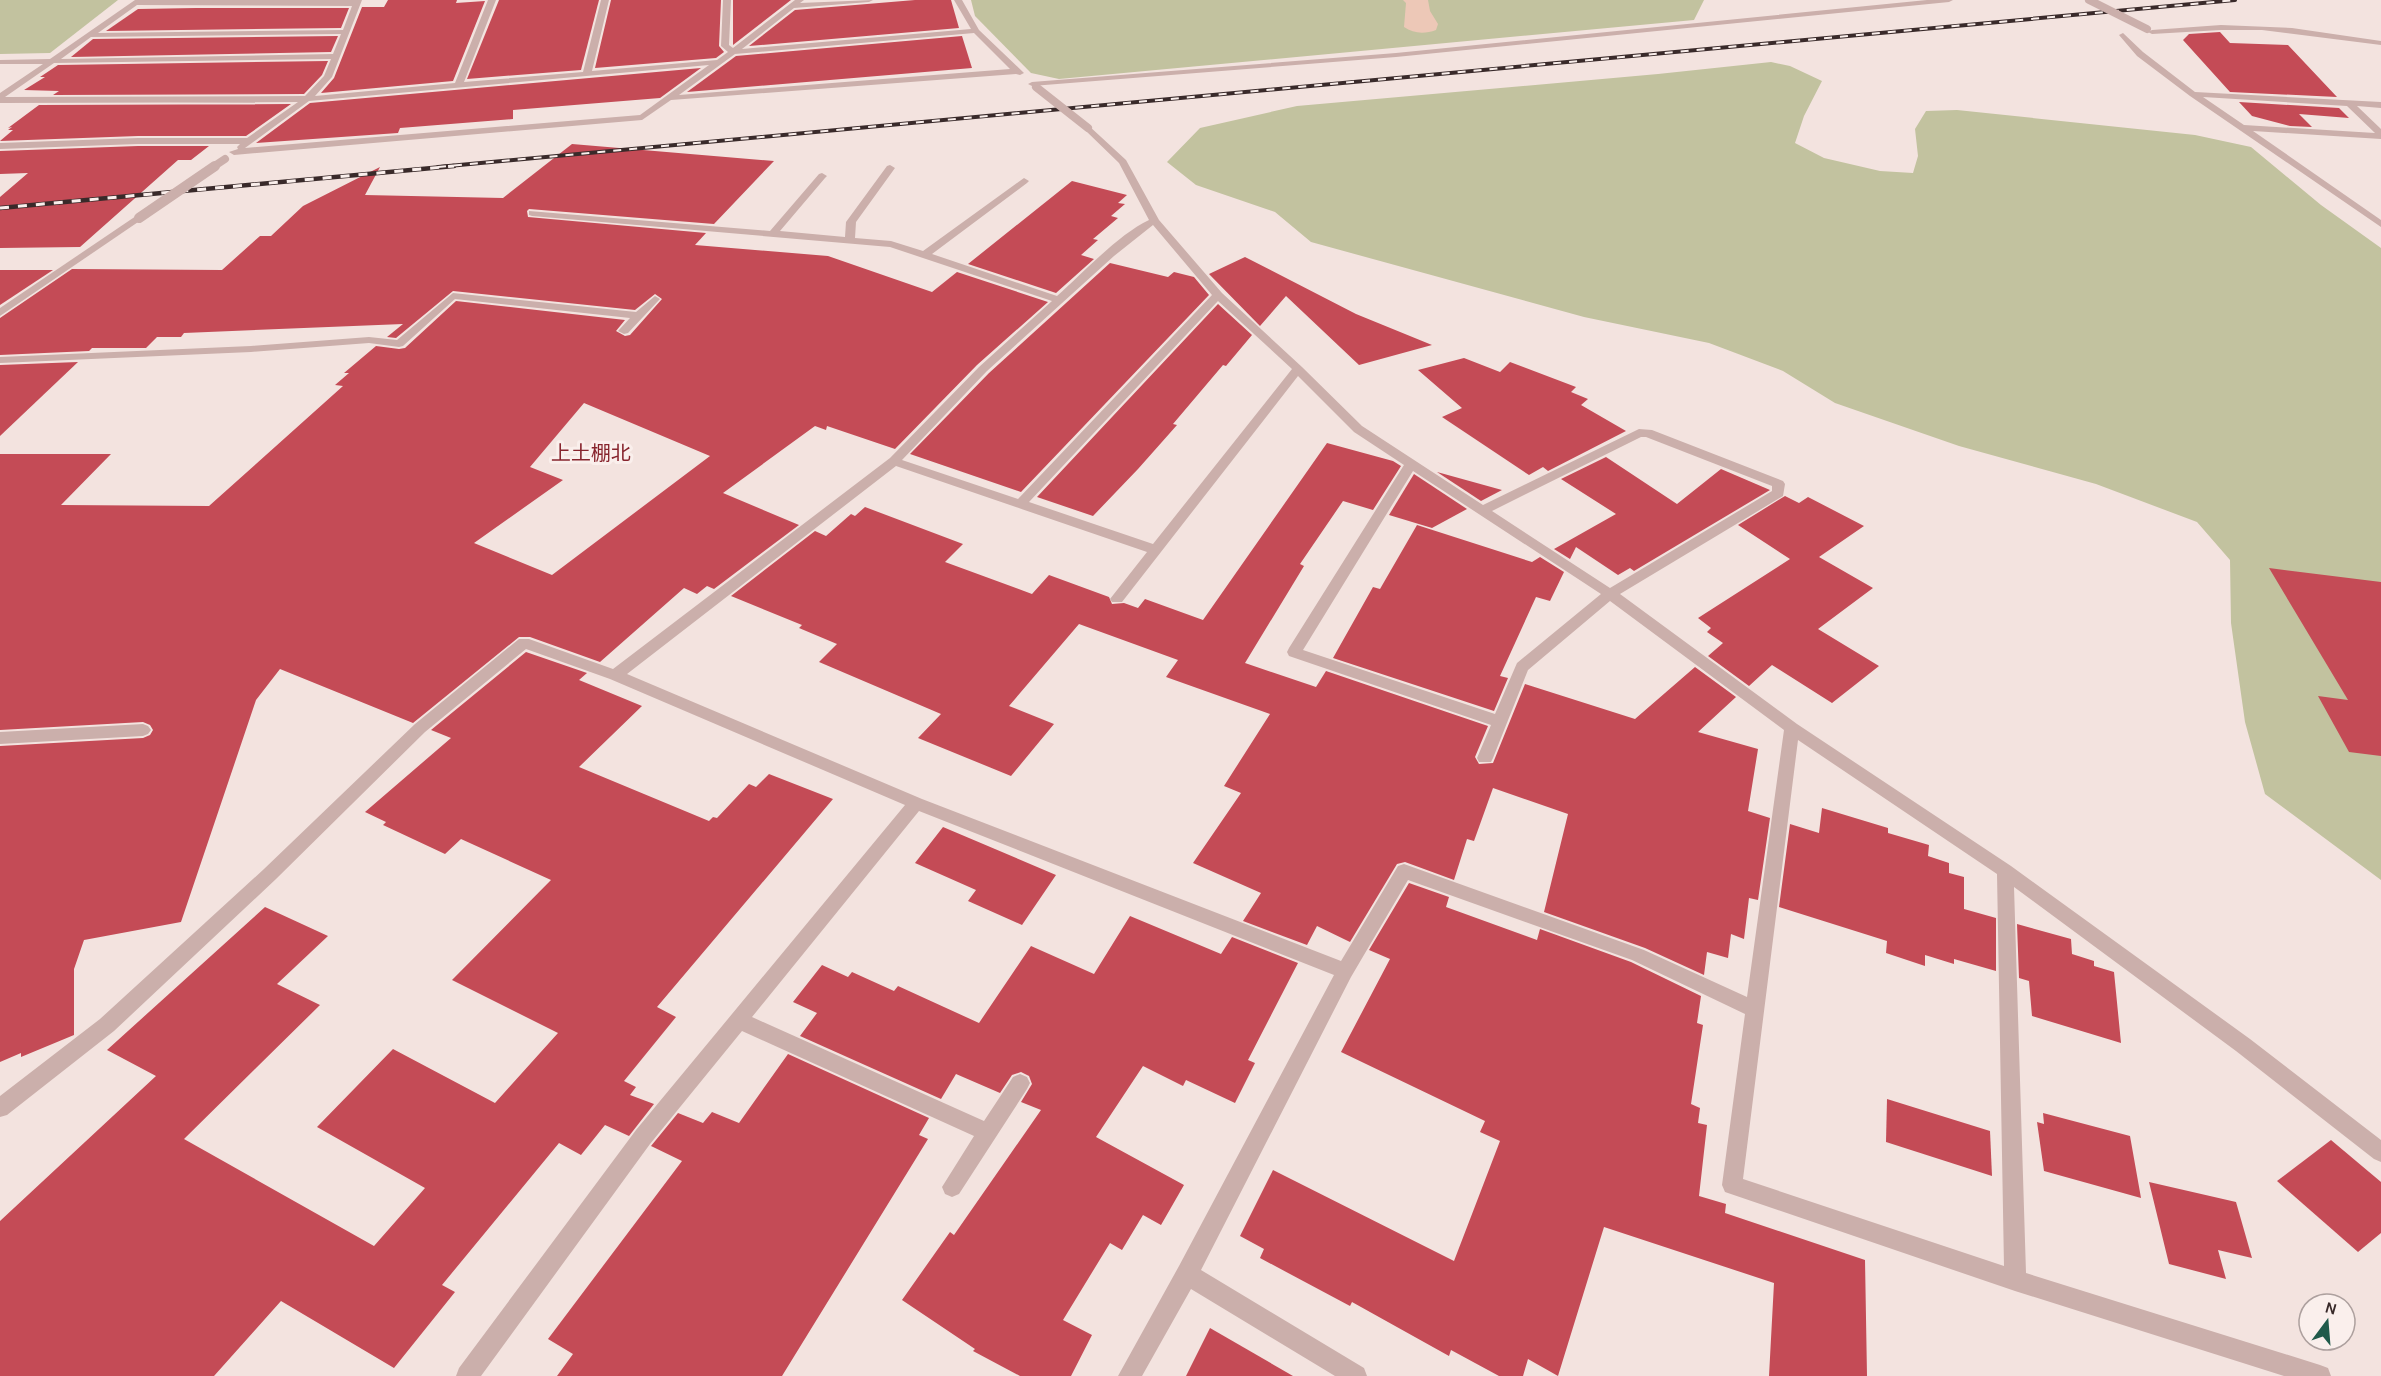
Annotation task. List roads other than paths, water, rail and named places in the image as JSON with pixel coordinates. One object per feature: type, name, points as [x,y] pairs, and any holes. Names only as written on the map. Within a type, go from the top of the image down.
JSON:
[{"type":"street","points":[[458,86],[492,0]]},
{"type":"street","points":[[587,74],[605,0]]},
{"type":"street","points":[[727,0],[725,46],[733,52],[976,31]]},
{"type":"street","points":[[234,153],[642,117],[733,52],[796,3],[869,0]]},
{"type":"street","points":[[958,0],[976,31],[989,47],[1088,128],[1124,162],[1155,221],[1218,295],[1298,369],[1358,429],[1610,594],[1792,728],[2005,871],[2243,1045],[2381,1152]]},
{"type":"street","points":[[1034,86],[1396,55],[1949,0]]},
{"type":"street","points":[[2088,0],[2149,31]]},
{"type":"street","points":[[0,98],[138,1],[357,2],[328,78],[307,99],[234,153],[0,313]]},
{"type":"street","points":[[2381,43],[2303,31],[2260,28],[2210,27],[2123,35],[2140,54],[2193,94],[2381,224]]},
{"type":"street","points":[[89,35],[347,32]]},
{"type":"street","points":[[0,62],[338,56]]},
{"type":"street","points":[[0,98],[307,99],[719,62]]},
{"type":"street","points":[[668,98],[1017,71]]},
{"type":"street","points":[[2193,94],[2381,105]]},
{"type":"street","points":[[2349,104],[2381,135]]},
{"type":"street","points":[[2244,128],[2381,135]]},
{"type":"street","points":[[0,146],[138,141],[249,141]]},
{"type":"street","points":[[851,241],[849,231],[851,222],[890,168]]},
{"type":"street","points":[[772,234],[822,176]]},
{"type":"street","points":[[924,255],[1024,181]]},
{"type":"street","points":[[532,213],[891,244],[1059,300]]},
{"type":"street","points":[[615,675],[894,461],[983,369],[1110,254],[1144,226],[1155,221]]},
{"type":"street","points":[[1020,504],[1218,295]]},
{"type":"street","points":[[0,360],[251,350],[369,340],[399,344],[453,296],[639,315]]},
{"type":"street","points":[[624,331],[655,299]]},
{"type":"street","points":[[1117,598],[1298,369]]},
{"type":"street","points":[[1483,510],[1639,433],[1648,433],[1779,484],[1778,493],[1610,594],[1522,667],[1485,758]]},
{"type":"street","points":[[894,461],[1156,550]]},
{"type":"street","points":[[1410,465],[1294,652],[1500,722]]},
{"type":"street","points":[[0,1108],[107,1025],[270,874],[420,728],[524,643],[615,675],[916,802],[1345,971]]},
{"type":"street","points":[[1792,728],[1732,1185],[2015,1280],[2320,1376]]},
{"type":"street","points":[[0,738],[142,730]]},
{"type":"street","points":[[467,1376],[643,1137],[916,802]]},
{"type":"street","points":[[1128,1376],[1187,1274],[1345,971],[1404,871],[1638,955],[1756,1010]]},
{"type":"street","points":[[2005,871],[2015,1280]]},
{"type":"street","points":[[738,1020],[987,1132]]},
{"type":"street","points":[[952,1187],[1020,1083]]},
{"type":"street","points":[[1187,1274],[1356,1376]]},
{"type":"railway","points":[[438,167],[2235,0]]},
{"type":"railway","points":[[0,208],[454,166]]},
{"type":"district","name":"上土棚北","points":[[591,453]]}]
